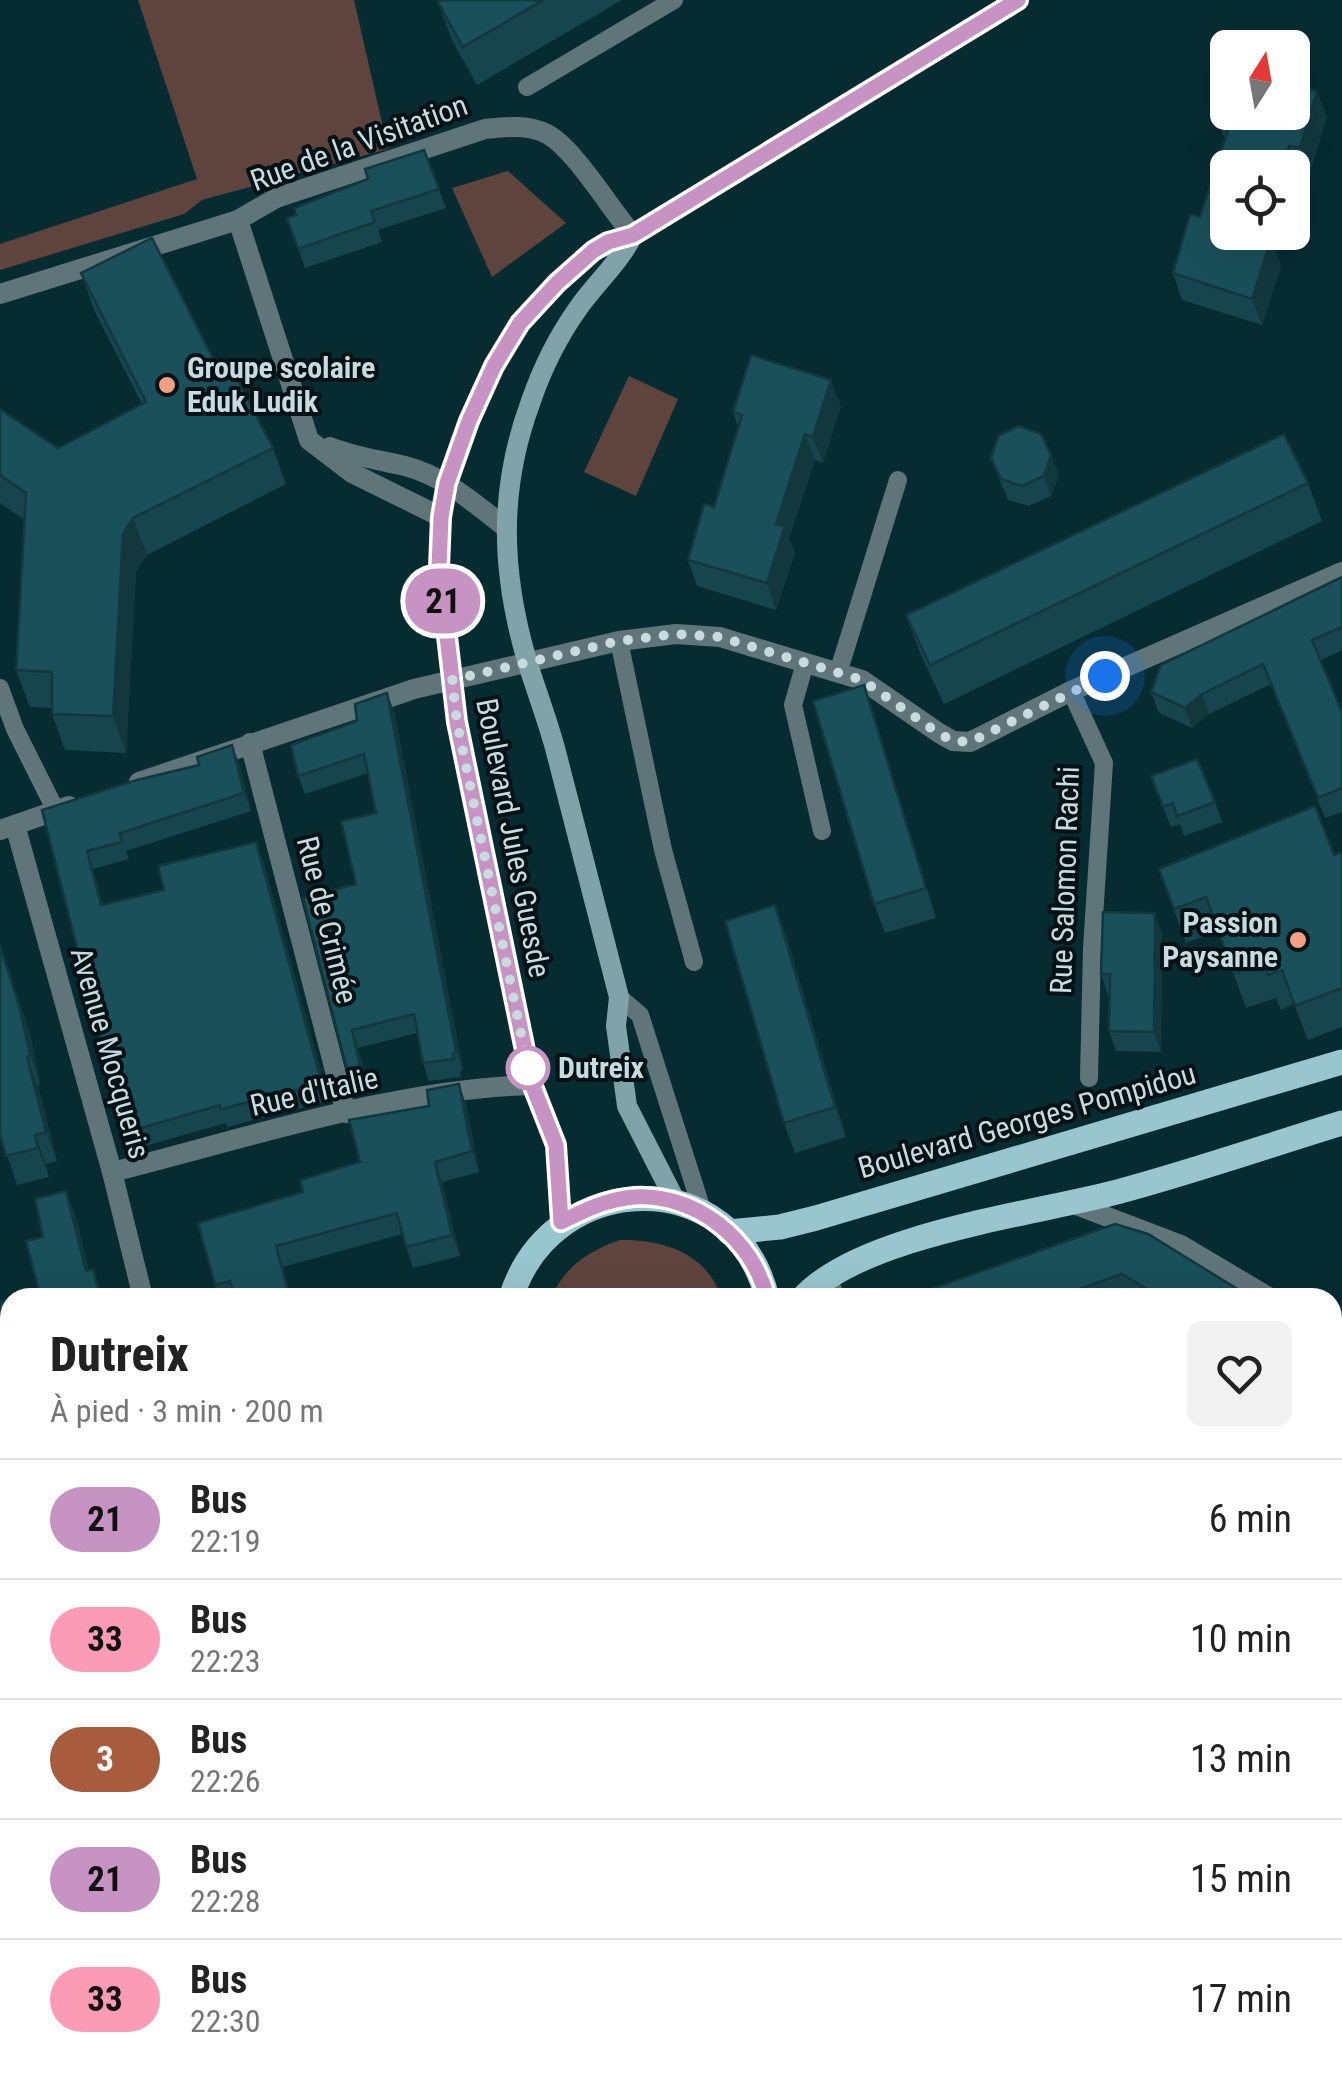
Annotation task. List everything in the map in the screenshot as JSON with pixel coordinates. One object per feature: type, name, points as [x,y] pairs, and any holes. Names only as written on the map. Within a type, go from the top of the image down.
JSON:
[{"type":"main road","name":"Boulevard Jules Guesde","points":[[561,1222],[556,1145],[532,1084],[457,722],[439,568],[447,483],[485,383],[520,323],[593,251],[633,235],[1018,0]]},
{"type":"main road","name":"Boulevard Jules Guesde","points":[[633,235],[622,258],[579,307],[546,366],[519,436],[505,526],[509,584],[619,998],[616,1026],[626,1106],[676,1202]]},
{"type":"main road","name":"Boulevard Georges Pompidou","points":[[729,1232],[780,1228],[1342,1062]]},
{"type":"main road","points":[[832,1287],[881,1250],[1118,1192],[1342,1123]]},
{"type":"main road","points":[[514,1288],[536,1247],[561,1222],[597,1204],[636,1197],[676,1202],[703,1213],[729,1232],[750,1256],[763,1288]]},
{"type":"street","name":"Rue de la Visitation","points":[[0,294],[238,220],[276,198],[486,129],[521,126],[549,134],[578,164],[633,235]]},
{"type":"street","name":"Rue de la Visitation","points":[[238,220],[309,440]]},
{"type":"street","points":[[309,440],[357,457],[406,466],[447,483],[505,526]]},
{"type":"street","points":[[309,440],[352,473],[441,517]]},
{"type":"street","points":[[127,786],[414,689],[619,641],[676,634],[720,637],[862,680],[938,733],[953,741],[970,742],[1071,691],[1342,572]]},
{"type":"street","name":"Rue de Crimée","points":[[250,743],[346,1113]]},
{"type":"street","points":[[8,828],[92,798]]},
{"type":"street","name":"Avenue Mocqueris","points":[[8,828],[112,1172],[140,1288]]},
{"type":"street","name":"Rue d'Italie","points":[[112,1172],[346,1113],[484,1086],[532,1084]]},
{"type":"street","points":[[1071,1203],[1180,1245],[1253,1288]]},
{"type":"lane","points":[[527,87],[674,0]]},
{"type":"lane","points":[[838,673],[898,480]]},
{"type":"lane","points":[[619,641],[663,850],[694,962]]},
{"type":"lane","points":[[805,663],[793,705],[822,831]]},
{"type":"lane","points":[[0,688],[15,729],[56,811]]},
{"type":"lane","name":"Rue Salomon Rachi","points":[[1071,691],[1104,763],[1088,1078]]},
{"type":"lane","name":"Boulevard Jules Guesde","points":[[619,998],[640,1014],[703,1213]]},
{"type":"shaded area","points":[[138,0],[354,0],[388,149],[202,200],[184,214],[0,270],[0,244],[197,179]]},
{"type":"shaded area","points":[[508,171],[566,223],[492,277],[452,188]]},
{"type":"shaded area","points":[[629,376],[678,399],[636,496],[584,472]]},
{"type":"shaded area","points":[[620,1240],[667,1246],[694,1259],[717,1288],[557,1288],[579,1261]]},
{"type":"building","points":[[543,0],[463,47],[438,2]]},
{"type":"building","points":[[1310,89],[1317,91],[1310,114]]},
{"type":"building","points":[[1228,130],[1305,130],[1300,148],[1222,150]]},
{"type":"building","points":[[424,150],[439,189],[371,211],[375,222],[298,249],[287,218],[296,215],[294,208],[368,179],[365,169]]},
{"type":"building","points":[[1210,186],[1210,250],[1268,250],[1252,299],[1173,273],[1190,214],[1200,217]]},
{"type":"building","points":[[152,238],[223,378],[234,373],[273,448],[133,518],[123,534],[113,716],[52,714],[52,672],[16,670],[26,493],[0,475],[0,409],[58,448],[146,402],[81,273]]},
{"type":"building","points":[[751,355],[831,380],[813,437],[805,434],[776,524],[785,526],[767,583],[688,560],[704,504],[714,507],[742,415],[733,412]]},
{"type":"building","points":[[1019,426],[1041,434],[1051,455],[1044,476],[1022,486],[1001,479],[991,458],[998,436]]},
{"type":"building","points":[[1284,434],[1308,483],[930,665],[906,615]]},
{"type":"building","points":[[1342,577],[1342,627],[1312,640],[1342,712],[1342,788],[1318,798],[1263,664],[1202,694],[1185,708],[1151,692],[1161,665]]},
{"type":"building","points":[[864,685],[926,888],[874,904],[813,701]]},
{"type":"building","points":[[387,693],[456,1052],[454,1059],[423,1063],[414,1014],[352,1030],[362,1074],[349,1077],[303,898],[356,884],[341,821],[376,813],[364,754],[298,776],[291,745],[357,721],[355,704]]},
{"type":"building","points":[[232,745],[244,793],[120,833],[122,842],[87,851],[101,905],[164,890],[158,866],[256,842],[322,1084],[221,1109],[220,1105],[124,1133],[42,810],[199,765],[197,757]]},
{"type":"building","points":[[1197,759],[1215,802],[1177,816],[1173,803],[1163,807],[1151,776]]},
{"type":"building","points":[[1315,806],[1334,855],[1342,852],[1342,988],[1295,1006],[1282,970],[1268,975],[1264,963],[1234,974],[1206,897],[1174,909],[1159,869]]},
{"type":"building","points":[[775,905],[835,1107],[784,1123],[725,921]]},
{"type":"building","points":[[1103,912],[1155,913],[1154,1032],[1109,1031],[1110,974],[1101,974]]},
{"type":"building","points":[[0,946],[19,1005],[46,1132],[35,1135],[38,1148],[6,1156],[0,1134]]},
{"type":"building","points":[[459,1084],[472,1151],[435,1162],[452,1235],[406,1247],[397,1213],[276,1246],[287,1288],[232,1288],[230,1281],[215,1285],[198,1223],[303,1192],[300,1180],[360,1162],[349,1120],[429,1106],[427,1090]]},
{"type":"building","points":[[66,1191],[86,1271],[93,1269],[98,1288],[38,1288],[26,1241],[43,1237],[35,1199]]},
{"type":"building","points":[[1115,1224],[1148,1234],[1236,1288],[1145,1288],[1122,1274],[1083,1288],[934,1288]]},
{"type":"bus line","name":"21","points":[[765,1288],[750,1256],[729,1232],[703,1213],[676,1202],[636,1197],[597,1204],[561,1222],[556,1145],[532,1084],[457,722],[439,568],[447,483],[477,401],[520,323],[593,251],[633,235],[1018,0]]},
{"type":"place","name":"Groupe scolaire Eduk Ludik","points":[[167,385]]},
{"type":"place","name":"Passion Paysanne","points":[[1298,940]]},
{"type":"place","name":"Dutreix","points":[[528,1068]]},
{"type":"route","points":[[528,1068],[457,722],[452,680],[619,641],[676,634],[720,637],[862,680],[938,733],[953,741],[970,742],[1105,676]]}]
